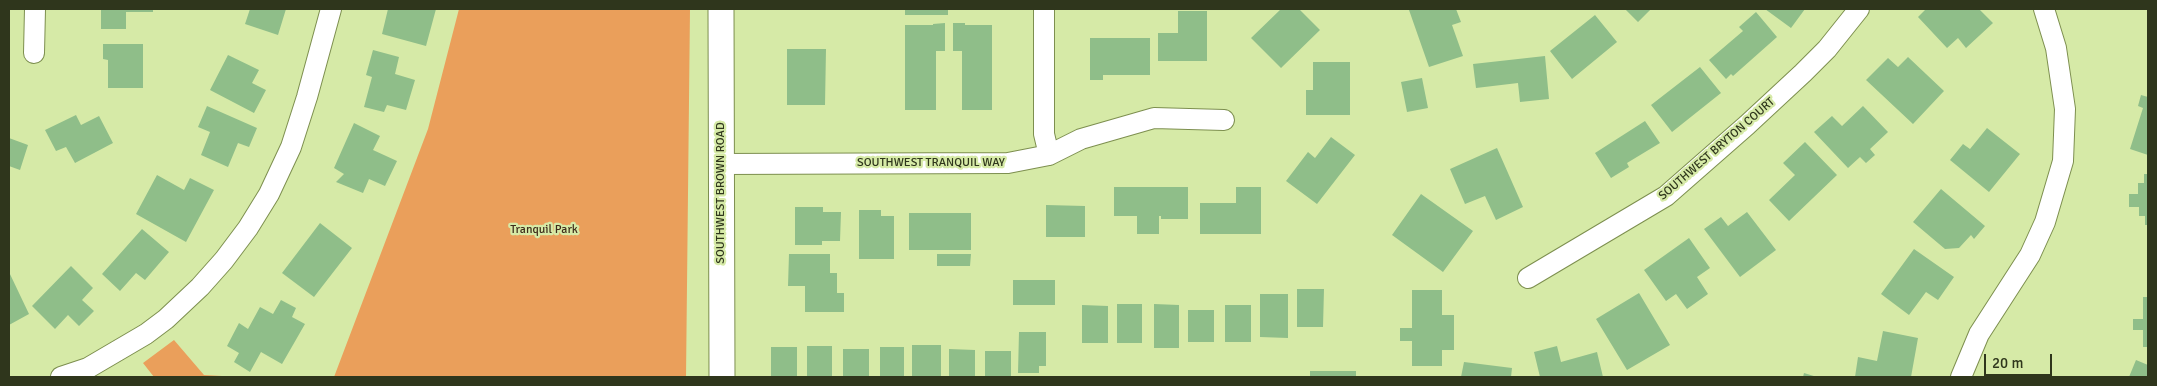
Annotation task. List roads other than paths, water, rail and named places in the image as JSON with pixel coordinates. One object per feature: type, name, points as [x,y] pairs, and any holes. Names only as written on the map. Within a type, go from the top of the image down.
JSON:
[{"type":"street","points":[[34,53],[35,9]]},
{"type":"street","points":[[61,377],[88,368],[146,334],[166,319],[200,287],[224,260],[248,228],[269,194],[291,146],[307,98],[330,9]]},
{"type":"street","name":"SOUTHWEST BROWN ROAD","points":[[721,9],[722,377]]},
{"type":"street","points":[[1044,9],[1044,134],[1049,155]]},
{"type":"street","name":"SOUTHWEST BRYTON COURT","points":[[1528,278],[1666,196],[1803,73],[1827,49],[1859,9]]},
{"type":"street","points":[[1961,377],[1979,334],[2030,255],[2045,222],[2063,161],[2065,109],[2056,48],[2044,9]]},
{"type":"street","name":"SOUTHWEST TRANQUIL WAY","points":[[721,164],[1008,163],[1049,155],[1081,139],[1154,118],[1224,120]]},
{"type":"park label","name":"Tranquil Park","points":[[544,230]]}]
